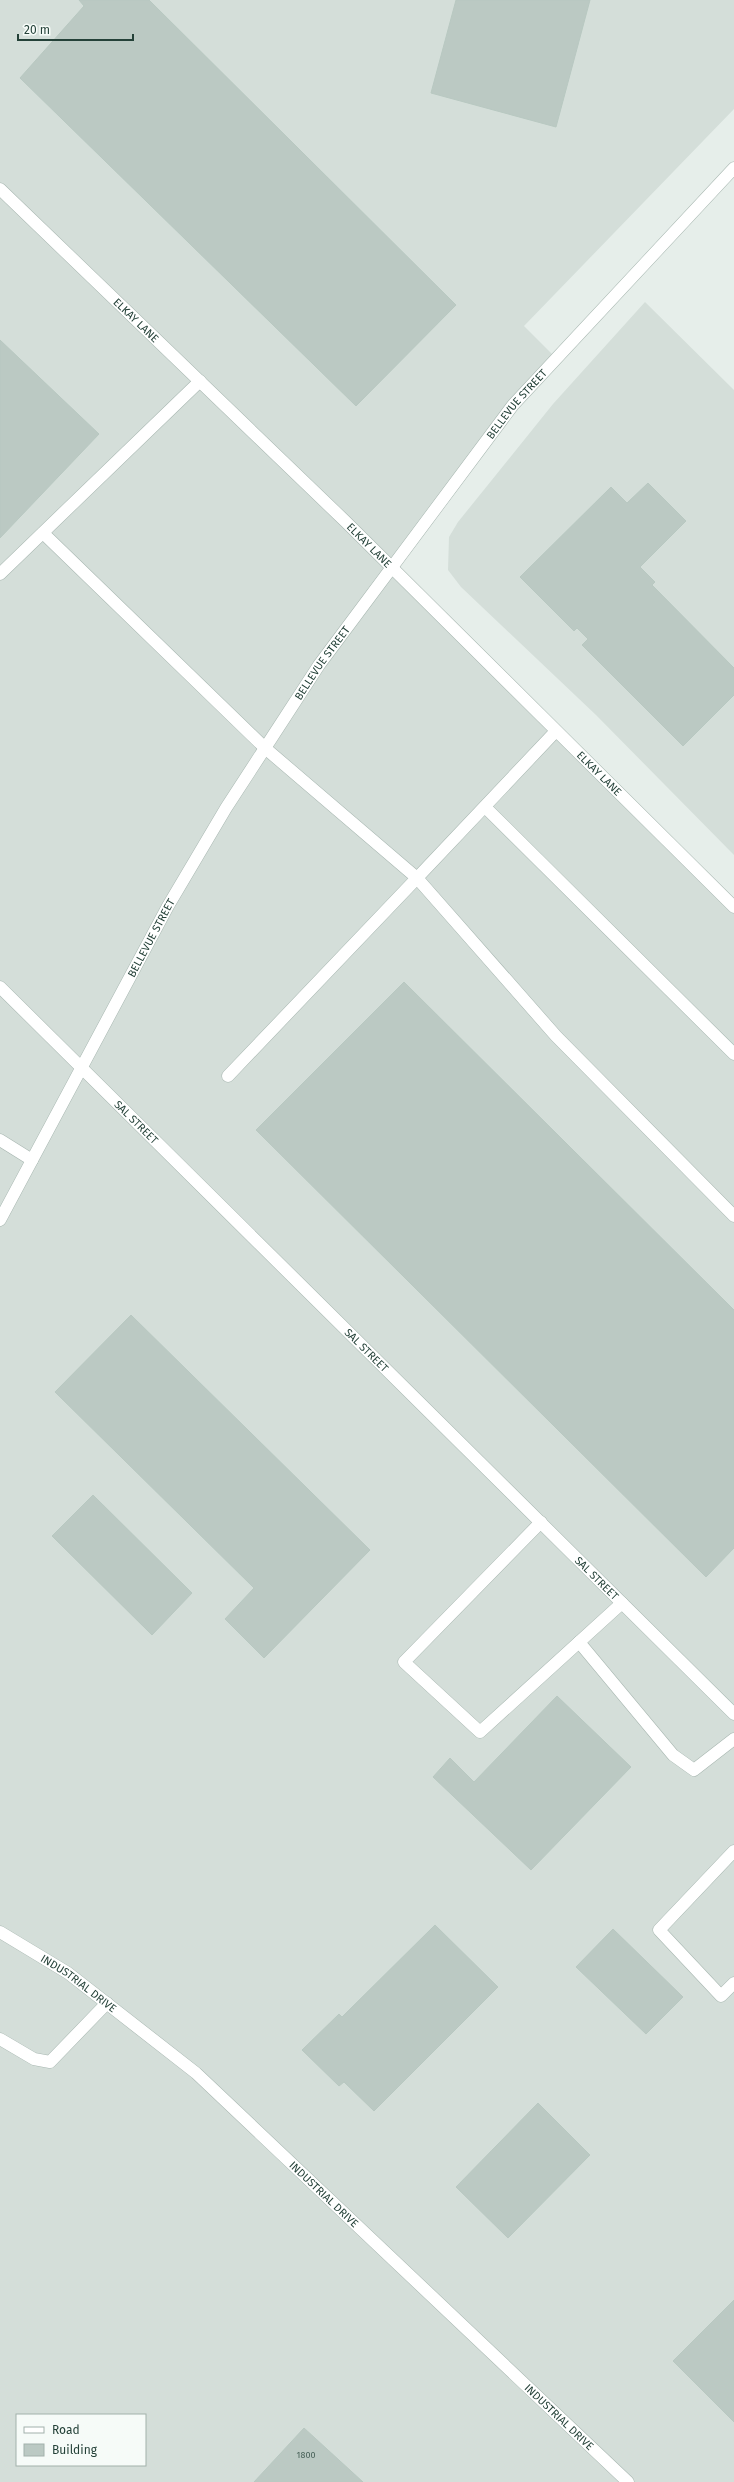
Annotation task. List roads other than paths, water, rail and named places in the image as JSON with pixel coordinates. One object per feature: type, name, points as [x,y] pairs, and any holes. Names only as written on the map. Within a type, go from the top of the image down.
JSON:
[{"type":"street","name":"BELLEVUE STREET","points":[[0,1220],[168,906],[226,808],[319,665],[513,405],[734,168]]},
{"type":"street","name":"ELKAY LANE","points":[[0,189],[200,381],[734,906]]},
{"type":"street","points":[[0,574],[200,381]]},
{"type":"street","points":[[43,533],[265,748],[417,878],[556,1036],[734,1216]]},
{"type":"street","points":[[228,1076],[556,732]]},
{"type":"street","points":[[485,807],[734,1054]]},
{"type":"street","name":"SAL STREET","points":[[0,987],[734,1714]]},
{"type":"street","points":[[0,1140],[32,1160]]},
{"type":"street","points":[[541,1522],[404,1662],[480,1732],[622,1603]]},
{"type":"street","points":[[579,1642],[673,1755],[694,1770],[734,1739]]},
{"type":"street","points":[[734,1851],[659,1930],[721,1996],[734,1983]]},
{"type":"street","name":"INDUSTRIAL DRIVE","points":[[0,1932],[68,1973],[196,2073],[628,2482]]},
{"type":"street","points":[[0,2039],[34,2060],[50,2062],[107,2003]]}]
